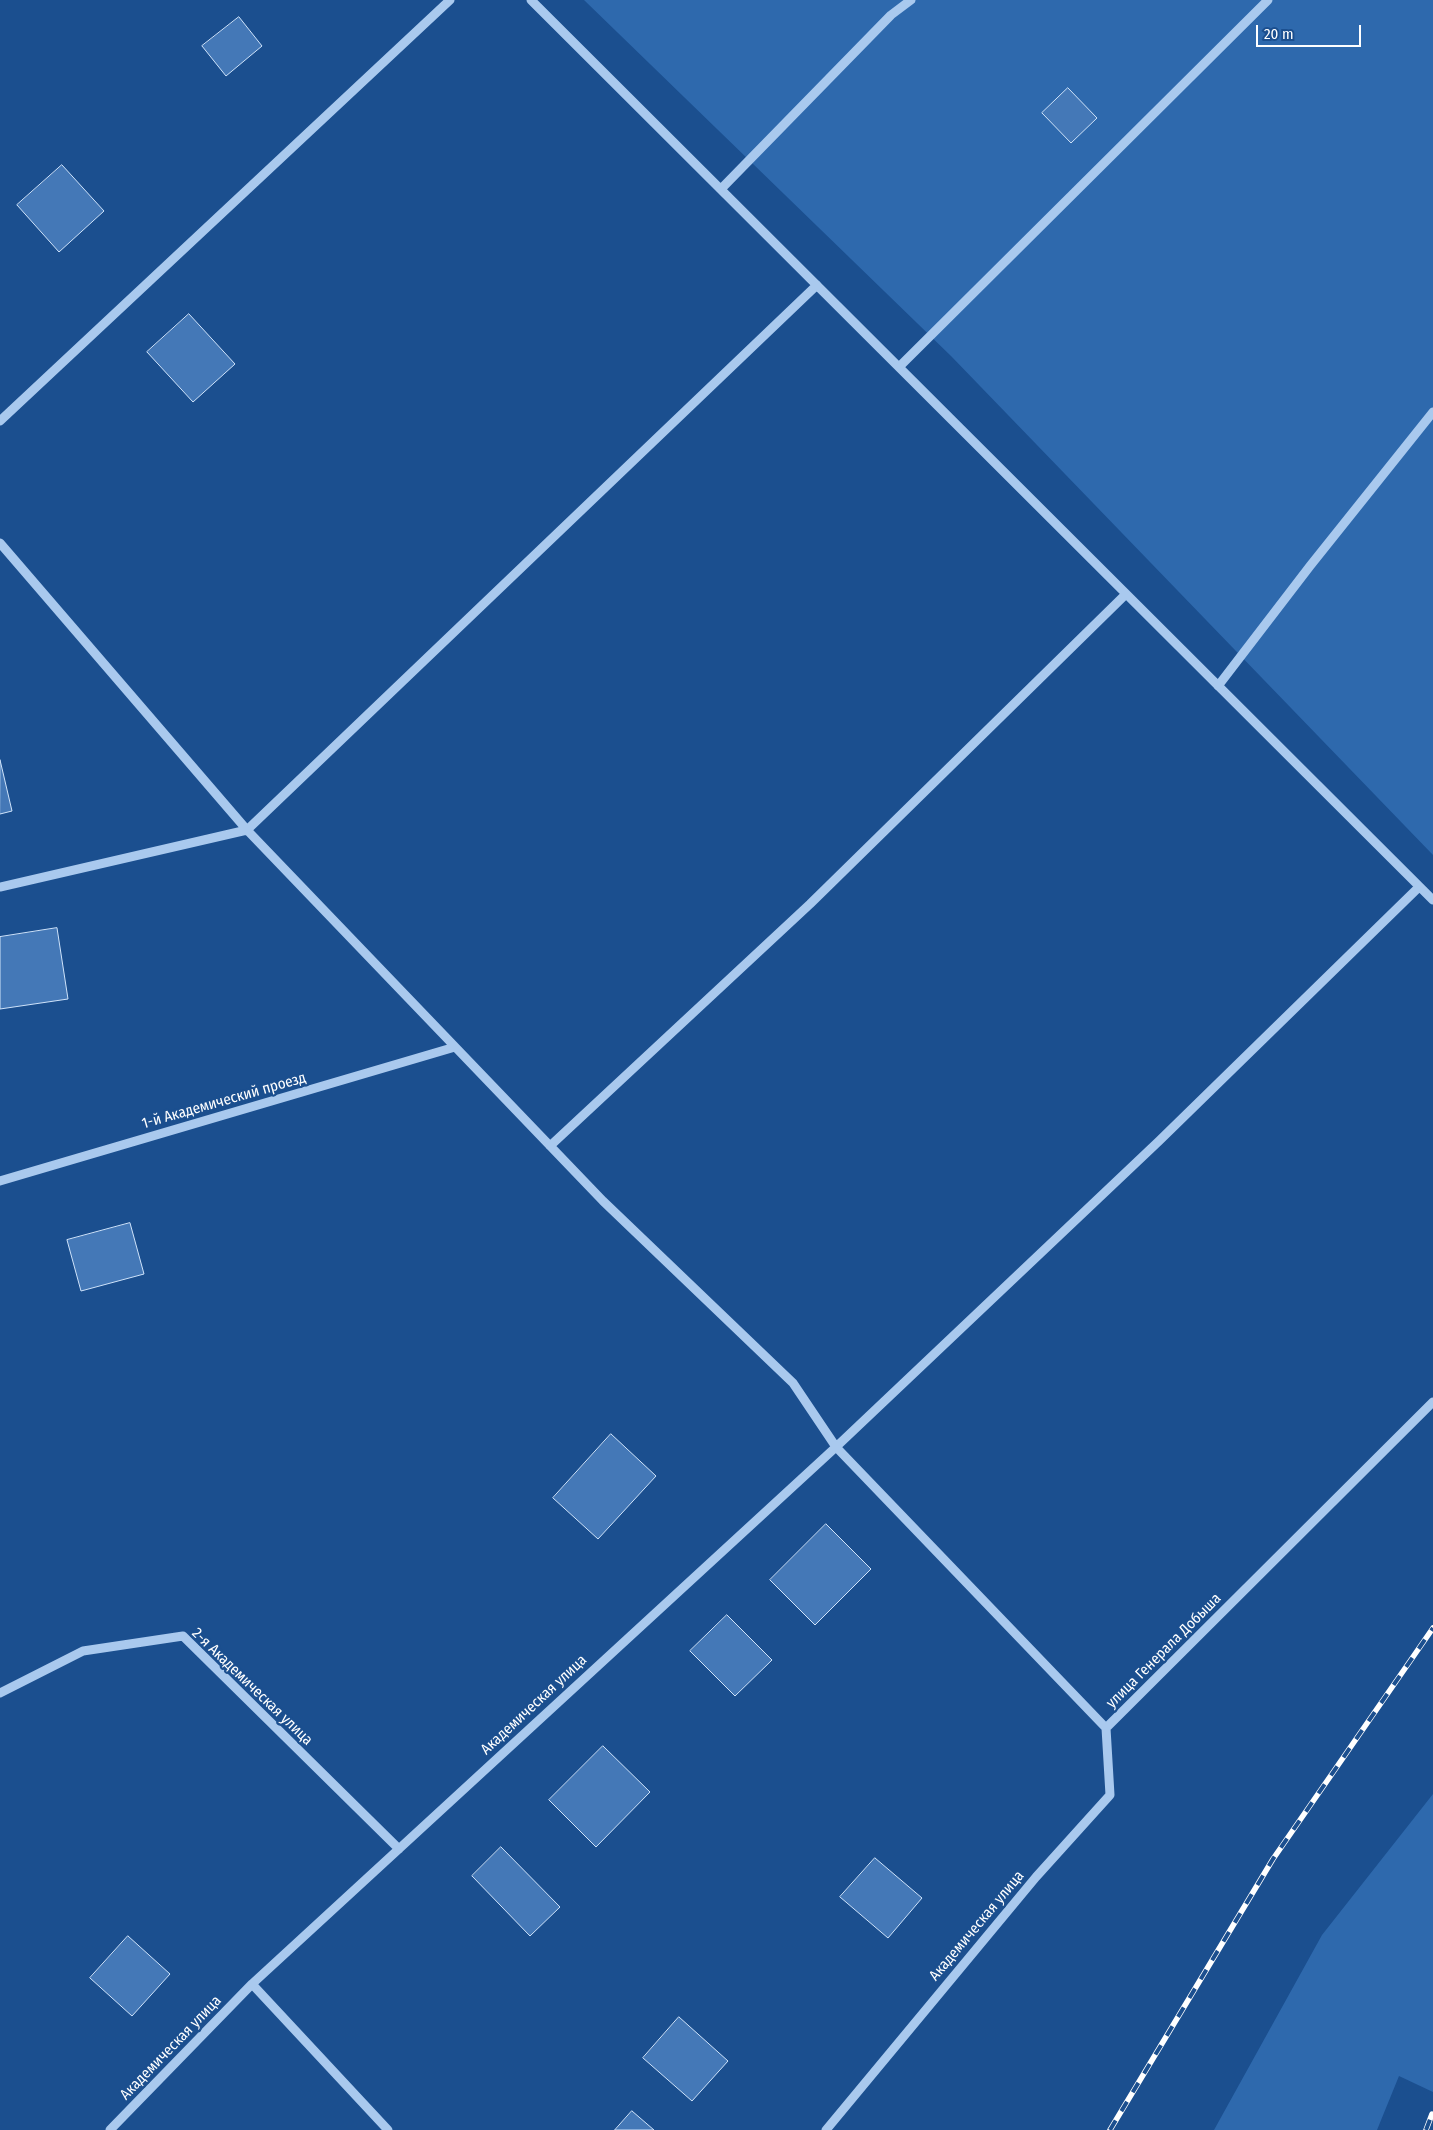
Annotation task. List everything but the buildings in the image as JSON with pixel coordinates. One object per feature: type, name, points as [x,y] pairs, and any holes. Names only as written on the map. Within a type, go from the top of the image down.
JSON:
[{"type":"street","points":[[0,421],[450,0]]},
{"type":"street","points":[[531,0],[1433,900]]},
{"type":"street","points":[[721,189],[891,15],[911,0]]},
{"type":"street","points":[[899,367],[1268,0]]},
{"type":"street","points":[[0,886],[247,830],[817,285]]},
{"type":"street","points":[[1218,686],[1310,566],[1433,412]]},
{"type":"street","name":"улица Генерала Добыша","points":[[0,543],[247,830],[603,1201],[793,1383],[836,1447],[1106,1728],[1433,1402]]},
{"type":"street","points":[[550,1146],[810,904],[1126,594]]},
{"type":"street","name":"Академическая улица","points":[[110,2130],[252,1984],[836,1447],[1159,1140],[1420,887]]},
{"type":"street","name":"1-й Академический проезд","points":[[0,1181],[455,1047]]},
{"type":"street","name":"2-я Академическая улица","points":[[0,1693],[83,1650],[183,1636],[399,1849]]},
{"type":"street","name":"Академическая улица","points":[[826,2130],[1036,1877],[1110,1795],[1106,1728]]},
{"type":"street","points":[[252,1984],[388,2130]]},
{"type":"shaded area","points":[[584,0],[1433,0],[1433,855],[951,356]]},
{"type":"shaded area","points":[[1433,1794],[1433,2092],[1399,2076],[1377,2130],[1214,2130],[1322,1935]]},
{"type":"railway","points":[[1110,2130],[1273,1859],[1433,1628]]},
{"type":"railway","points":[[1426,2130],[1432,2114]]}]
